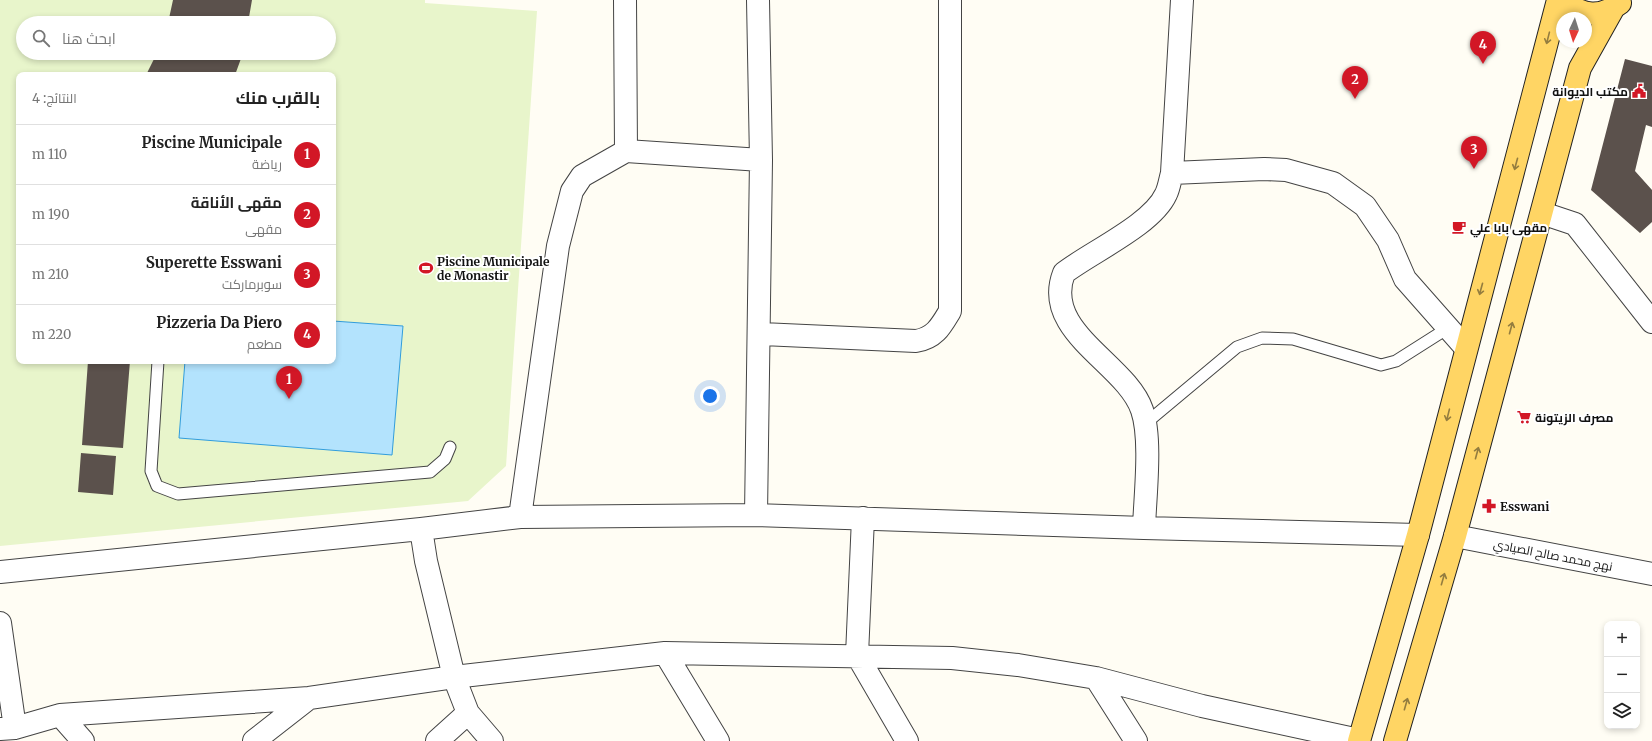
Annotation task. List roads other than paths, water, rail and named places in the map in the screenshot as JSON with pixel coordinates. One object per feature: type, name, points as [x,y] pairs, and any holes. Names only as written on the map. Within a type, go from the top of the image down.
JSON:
[{"type":"main road","points":[[1359,741],[1418,535],[1465,347],[1532,105],[1558,0]]},
{"type":"main road","points":[[1564,0],[1571,6],[1586,13],[1603,13],[1619,4]]},
{"type":"main road","points":[[1395,741],[1455,536],[1580,68],[1619,4]]},
{"type":"street","points":[[625,0],[626,152]]},
{"type":"street","points":[[756,515],[760,334],[761,160],[758,0]]},
{"type":"street","points":[[760,334],[916,341],[923,340],[937,332],[950,310],[950,0]]},
{"type":"street","points":[[1144,528],[1146,423],[1142,409],[1136,398],[1112,369],[1078,336],[1067,318],[1060,299],[1060,283],[1064,273],[1106,246],[1154,210],[1166,194],[1172,173],[1182,0]]},
{"type":"street","points":[[520,517],[558,246],[572,191],[582,176],[626,152],[761,160]]},
{"type":"street","points":[[1172,173],[1264,169],[1286,170],[1333,182],[1365,206],[1388,240],[1405,279],[1465,347]]},
{"type":"street","points":[[1542,213],[1575,224],[1652,322]]},
{"type":"street","points":[[0,572],[421,529],[520,517],[756,515],[1144,528],[1418,535]]},
{"type":"street","points":[[863,518],[857,655],[907,741]]},
{"type":"street","points":[[421,529],[426,561],[454,677],[468,714],[492,741]]},
{"type":"street","name":"نهج محمد صالح الصيادي","points":[[1455,536],[1652,574]]},
{"type":"street","points":[[0,623],[5,733],[60,715],[309,698],[454,677],[665,653],[857,655],[952,658],[1018,665],[1096,678],[1202,706],[1359,741]]},
{"type":"street","points":[[665,653],[718,741]]},
{"type":"street","points":[[1096,678],[1136,741]]},
{"type":"street","points":[[254,741],[309,698]]},
{"type":"street","points":[[437,741],[468,714]]},
{"type":"street","points":[[60,715],[83,741]]},
{"type":"lane","points":[[1146,423],[1237,347],[1262,338],[1293,339],[1380,365],[1396,361],[1448,328]]},
{"type":"lane","points":[[158,364],[151,471],[157,486],[178,494],[430,472],[445,459],[450,447]]},
{"type":"water","points":[[336,321],[403,326],[392,455],[179,438],[185,364],[336,364]]},
{"type":"place","name":"Pizzeria Da Piero","points":[[1483,64]]},
{"type":"place","name":"مكتب الديوانة","points":[[1639,91]]},
{"type":"place","name":"مقهى الأناقة","points":[[1355,99]]},
{"type":"place","name":"Superette Esswani","points":[[1474,169]]},
{"type":"place","name":"مقهى بابا علي","points":[[1459,227]]},
{"type":"place","name":"Piscine Municipale de Monastir","points":[[426,268]]},
{"type":"place","name":"Piscine Municipale","points":[[289,399]]},
{"type":"place","name":"مصرف الزيتونة","points":[[1524,417]]},
{"type":"place","name":"Esswani","points":[[1489,506]]}]
